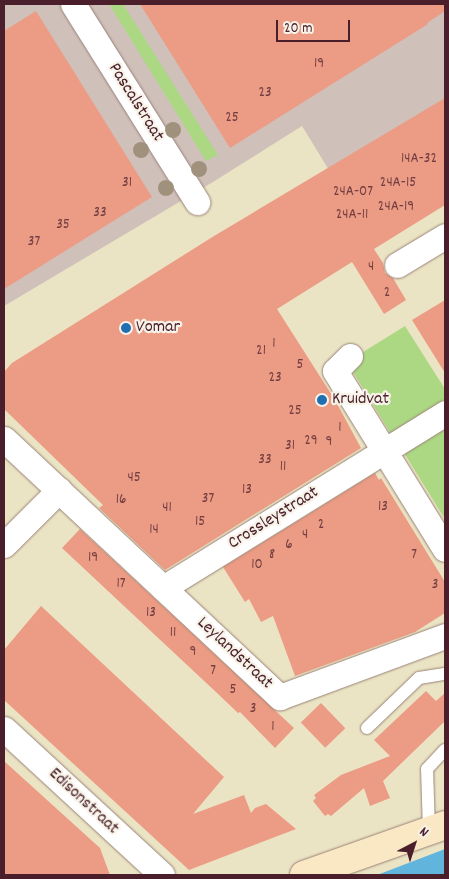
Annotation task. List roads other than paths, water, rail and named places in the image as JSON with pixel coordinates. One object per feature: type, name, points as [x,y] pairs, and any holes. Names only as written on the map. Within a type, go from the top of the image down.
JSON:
[{"type":"main road","points":[[304,875],[437,828]]},
{"type":"street","name":"Pascalstraat","points":[[73,4],[197,202]]},
{"type":"street","points":[[397,265],[445,236]]},
{"type":"street","points":[[350,356],[335,371],[445,549]]},
{"type":"street","name":"Crossleystraat","points":[[163,588],[445,413]]},
{"type":"street","name":"Leylandstraat","points":[[4,439],[280,697],[445,636]]},
{"type":"street","points":[[4,545],[59,490]]},
{"type":"street","name":"Edisonstraat","points":[[4,729],[162,875]]},
{"type":"lane","points":[[367,728],[419,678],[445,674]]},
{"type":"lane","points":[[437,828],[427,769],[445,750]]},
{"type":"water","points":[[445,849],[445,875],[377,875]]},
{"type":"place","name":"Vomar","points":[[126,328]]},
{"type":"place","name":"Kruidvat","points":[[322,400]]}]
